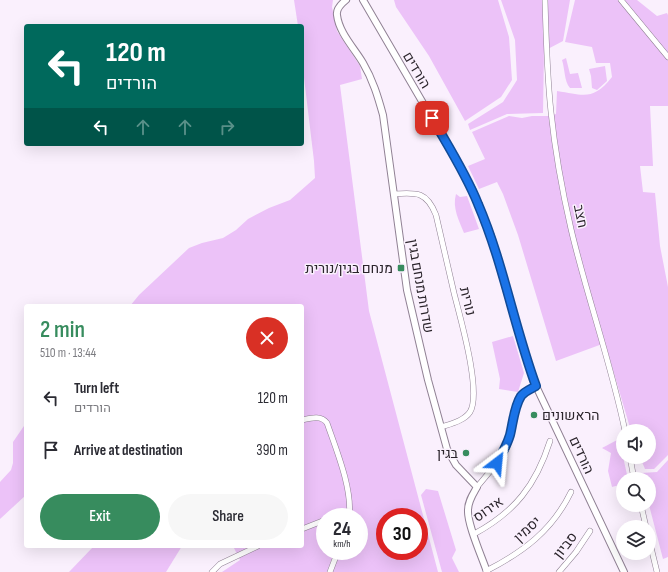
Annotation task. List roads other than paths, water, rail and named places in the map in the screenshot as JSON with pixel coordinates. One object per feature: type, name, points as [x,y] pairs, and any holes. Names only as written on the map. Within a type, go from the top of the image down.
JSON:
[{"type":"street","name":"שדרות מנחם בגין","points":[[346,0],[337,11],[337,16],[343,31],[368,73],[383,115],[407,290],[422,357],[444,440],[451,458],[477,487]]},
{"type":"street","name":"הורדים","points":[[363,0],[472,189],[491,236],[520,337],[536,386],[624,572]]},
{"type":"street","name":"חצב","points":[[545,0],[550,110],[559,169],[571,228],[611,373],[622,424]]},
{"type":"street","points":[[621,0],[668,57]]},
{"type":"street","name":"נורית","points":[[394,194],[419,194],[429,201],[432,207],[436,216],[469,355],[473,386],[472,408],[465,417],[441,427]]},
{"type":"street","points":[[487,572],[468,511],[471,498],[477,487],[497,463],[506,446],[510,437],[517,404],[520,397],[524,392],[536,386]]},
{"type":"street","points":[[304,420],[320,418],[324,419],[327,423],[349,492],[350,508]]},
{"type":"street","name":"אירוס","points":[[474,534],[499,519],[517,502],[538,471],[550,441]]},
{"type":"street","name":"יסמין","points":[[487,572],[514,556],[535,540],[552,522],[571,492]]},
{"type":"street","points":[[304,528],[316,524]]},
{"type":"street","name":"סביון","points":[[559,572],[576,552],[590,531]]},
{"type":"street","points":[[212,572],[220,564],[254,548]]},
{"type":"street","points":[[330,572],[335,560]]},
{"type":"street","points":[[654,560],[657,572]]},
{"type":"place","name":"מנחם בגין/נורית","points":[[401,268]]},
{"type":"place","name":"הראשונים","points":[[534,415]]},
{"type":"place","name":"בגין","points":[[466,453]]}]
